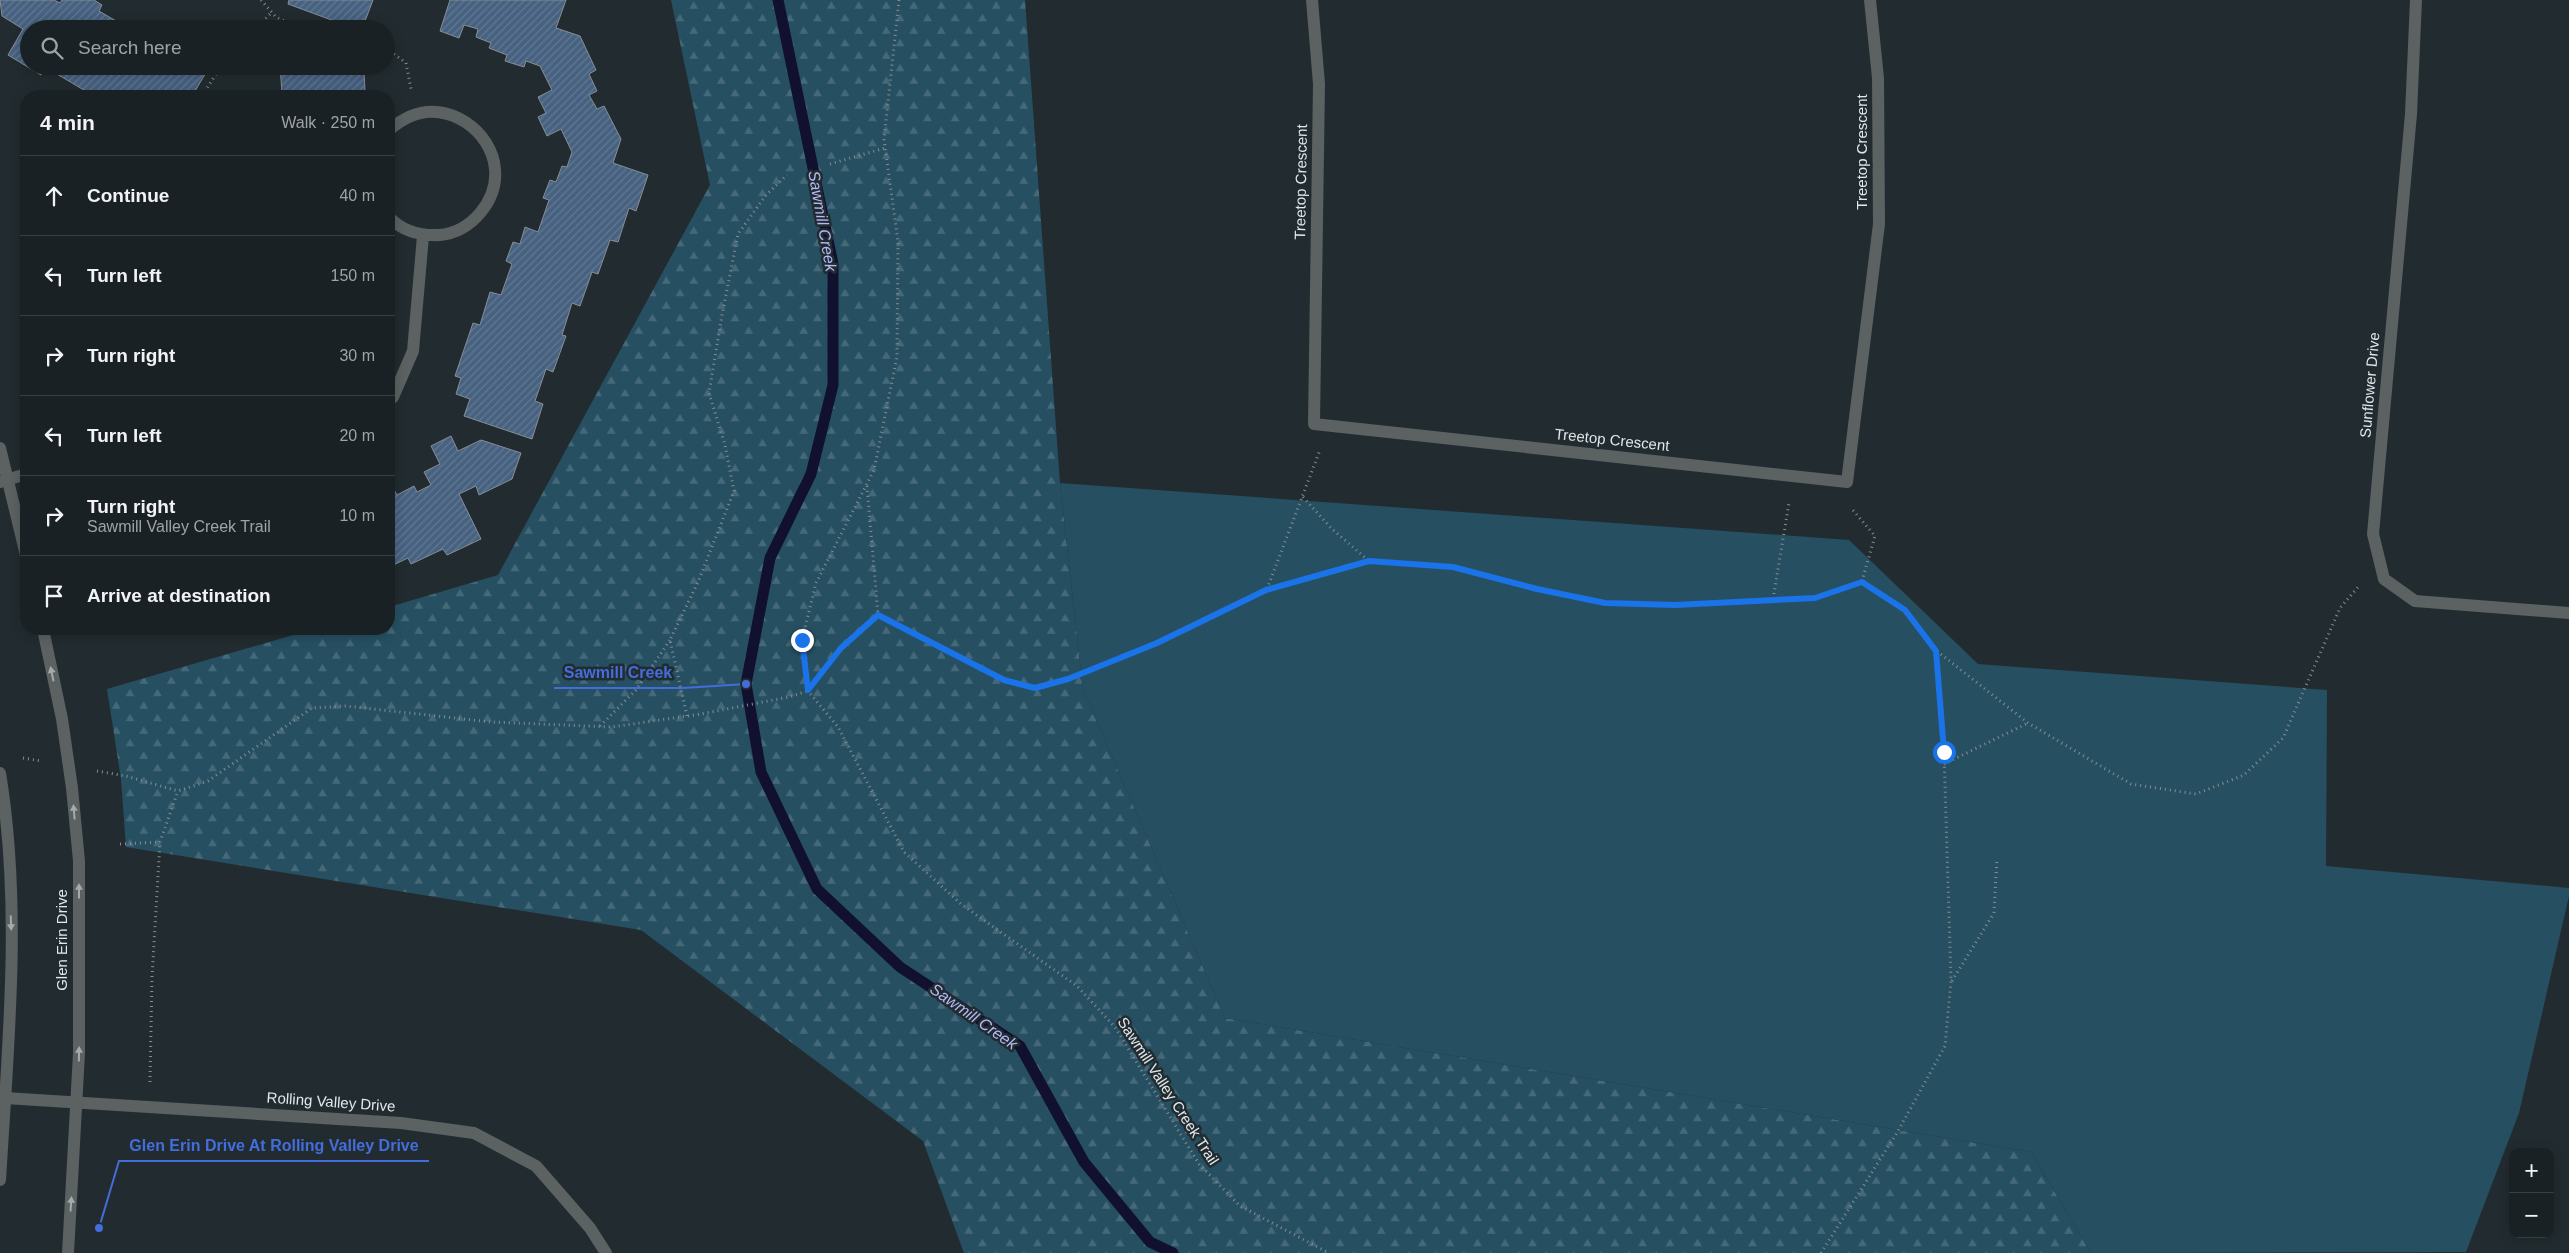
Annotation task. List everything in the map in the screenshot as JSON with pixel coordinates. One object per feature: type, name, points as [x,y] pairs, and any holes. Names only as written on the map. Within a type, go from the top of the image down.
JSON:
[{"type":"street","name":"Treetop Crescent","points":[[1312,0],[1319,84],[1314,424],[1847,482],[1879,224],[1878,78],[1870,0]]},
{"type":"street","name":"Sunflower Drive","points":[[2416,0],[2411,114],[2373,534],[2384,579],[2415,601],[2569,613]]},
{"type":"street","points":[[395,126],[413,115],[441,112],[467,122],[486,142],[495,169],[491,197],[475,220],[451,234],[423,236],[395,224]]},
{"type":"street","points":[[395,392],[413,350],[423,236]]},
{"type":"street","points":[[0,448],[4,480],[20,535]]},
{"type":"street","points":[[4,480],[20,476]]},
{"type":"street","name":"Glen Erin Drive","points":[[44,635],[62,719],[72,788],[79,861],[77,1102],[68,1253]]},
{"type":"street","points":[[0,773],[9,874],[13,959],[0,1180]]},
{"type":"street","name":"Rolling Valley Drive","points":[[5,1098],[401,1123],[474,1133],[536,1166],[590,1228],[606,1253]]},
{"type":"path","points":[[261,0],[276,17],[282,20]]},
{"type":"path","points":[[808,690],[802,640],[816,583],[874,470],[897,357],[898,242],[885,148],[900,0]]},
{"type":"path","points":[[264,20],[272,12]]},
{"type":"path","points":[[395,55],[406,63],[410,76],[413,115]]},
{"type":"path","points":[[206,90],[215,75]]},
{"type":"path","points":[[830,164],[885,148]]},
{"type":"path","points":[[600,727],[636,690],[670,640],[698,582],[734,491],[725,445],[709,393],[738,234],[766,195],[787,175]]},
{"type":"path","points":[[1266,590],[1328,426]]},
{"type":"path","points":[[1774,599],[1787,508],[1796,476]]},
{"type":"path","points":[[1827,479],[1875,536],[1862,582]]},
{"type":"path","points":[[867,484],[878,615]]},
{"type":"path","points":[[1303,496],[1332,529],[1369,561]]},
{"type":"path","points":[[878,615],[1004,680],[1035,688],[1068,679],[1157,643],[1266,590],[1369,561],[1453,567],[1537,589],[1605,603],[1675,605],[1815,598],[1862,582]]},
{"type":"path","points":[[1862,582],[1905,610],[1936,651],[2028,723],[2131,784],[2196,794],[2244,775],[2283,738],[2340,608],[2380,562]]},
{"type":"path","points":[[126,776],[178,791],[208,781],[312,708],[346,706],[492,722],[612,727],[701,714],[788,697],[808,690],[841,648],[878,615]]},
{"type":"path","points":[[670,640],[687,716]]},
{"type":"path","points":[[1821,1253],[1898,1131],[1945,1046],[1952,981],[1944,764],[1936,651]]},
{"type":"path","name":"Sawmill Valley Creek Trail","points":[[808,690],[838,726],[904,852],[961,904],[1077,986],[1115,1027],[1199,1164],[1240,1206],[1329,1253]]},
{"type":"path","points":[[1944,764],[2028,723]]},
{"type":"path","points":[[150,1107],[152,978],[160,842],[178,791]]},
{"type":"path","points":[[120,844],[160,842]]},
{"type":"path","points":[[1952,981],[1994,913],[1997,858]]},
{"type":"green space","points":[[671,0],[1025,0],[1060,483],[1083,689],[1225,1018],[2031,1152],[2091,1253],[964,1253],[923,1141],[641,930],[126,847],[121,779],[107,689],[293,635],[395,635],[395,605],[498,575],[710,185]]},
{"type":"green space","points":[[1060,483],[1849,540],[1978,664],[2327,690],[2326,866],[2569,888],[2569,896],[2519,1113],[2466,1252],[2091,1253],[2031,1152],[1225,1018],[1083,689]]},
{"type":"building","points":[[0,0],[54,0],[60,3],[62,0],[94,0],[102,5],[99,11],[114,20],[20,20],[20,27],[2,16]]},
{"type":"building","points":[[289,0],[373,0],[365,20],[332,20],[288,4]]},
{"type":"building","points":[[450,0],[566,0],[556,28],[580,36],[596,70],[589,74],[597,91],[589,95],[597,109],[604,106],[621,139],[613,163],[648,175],[636,211],[629,208],[618,242],[610,240],[598,274],[592,272],[580,306],[572,303],[562,335],[566,336],[553,372],[546,369],[535,401],[543,404],[532,439],[464,416],[470,399],[456,394],[461,378],[455,376],[473,323],[480,325],[490,292],[501,295],[512,264],[506,261],[513,242],[520,244],[525,227],[538,232],[549,200],[543,198],[550,180],[556,182],[562,166],[567,167],[572,152],[561,129],[547,136],[538,117],[546,113],[538,97],[552,90],[540,66],[526,61],[524,67],[505,61],[507,55],[489,48],[491,43],[476,37],[478,29],[464,25],[459,38],[440,31]]},
{"type":"building","points":[[20,34],[20,62],[8,55]]},
{"type":"building","points":[[59,75],[205,75],[196,90],[84,90]]},
{"type":"building","points":[[281,75],[364,75],[365,90],[282,90]]},
{"type":"building","points":[[451,436],[458,451],[481,440],[521,453],[512,479],[479,495],[476,486],[459,494],[481,539],[447,555],[443,549],[411,564],[408,558],[395,564],[395,492],[397,495],[414,486],[417,492],[431,485],[424,472],[440,464],[431,446]]},
{"type":"waterway","name":"Sawmill Creek","points":[[778,0],[833,264],[833,385],[811,474],[770,558],[746,684],[761,772],[817,889],[900,967],[1020,1046],[1084,1162],[1150,1242],[1173,1253]]},
{"type":"place","name":"Sawmill Creek","points":[[746,684]]},
{"type":"place","name":"Glen Erin Drive At Rolling Valley Drive","points":[[99,1228]]},
{"type":"route","points":[[802,640],[808,690],[841,648],[878,615],[1004,680],[1035,688],[1068,679],[1157,643],[1266,590],[1369,561],[1453,567],[1537,589],[1605,603],[1675,605],[1815,598],[1862,582],[1905,610],[1936,651],[1944,752]]}]
